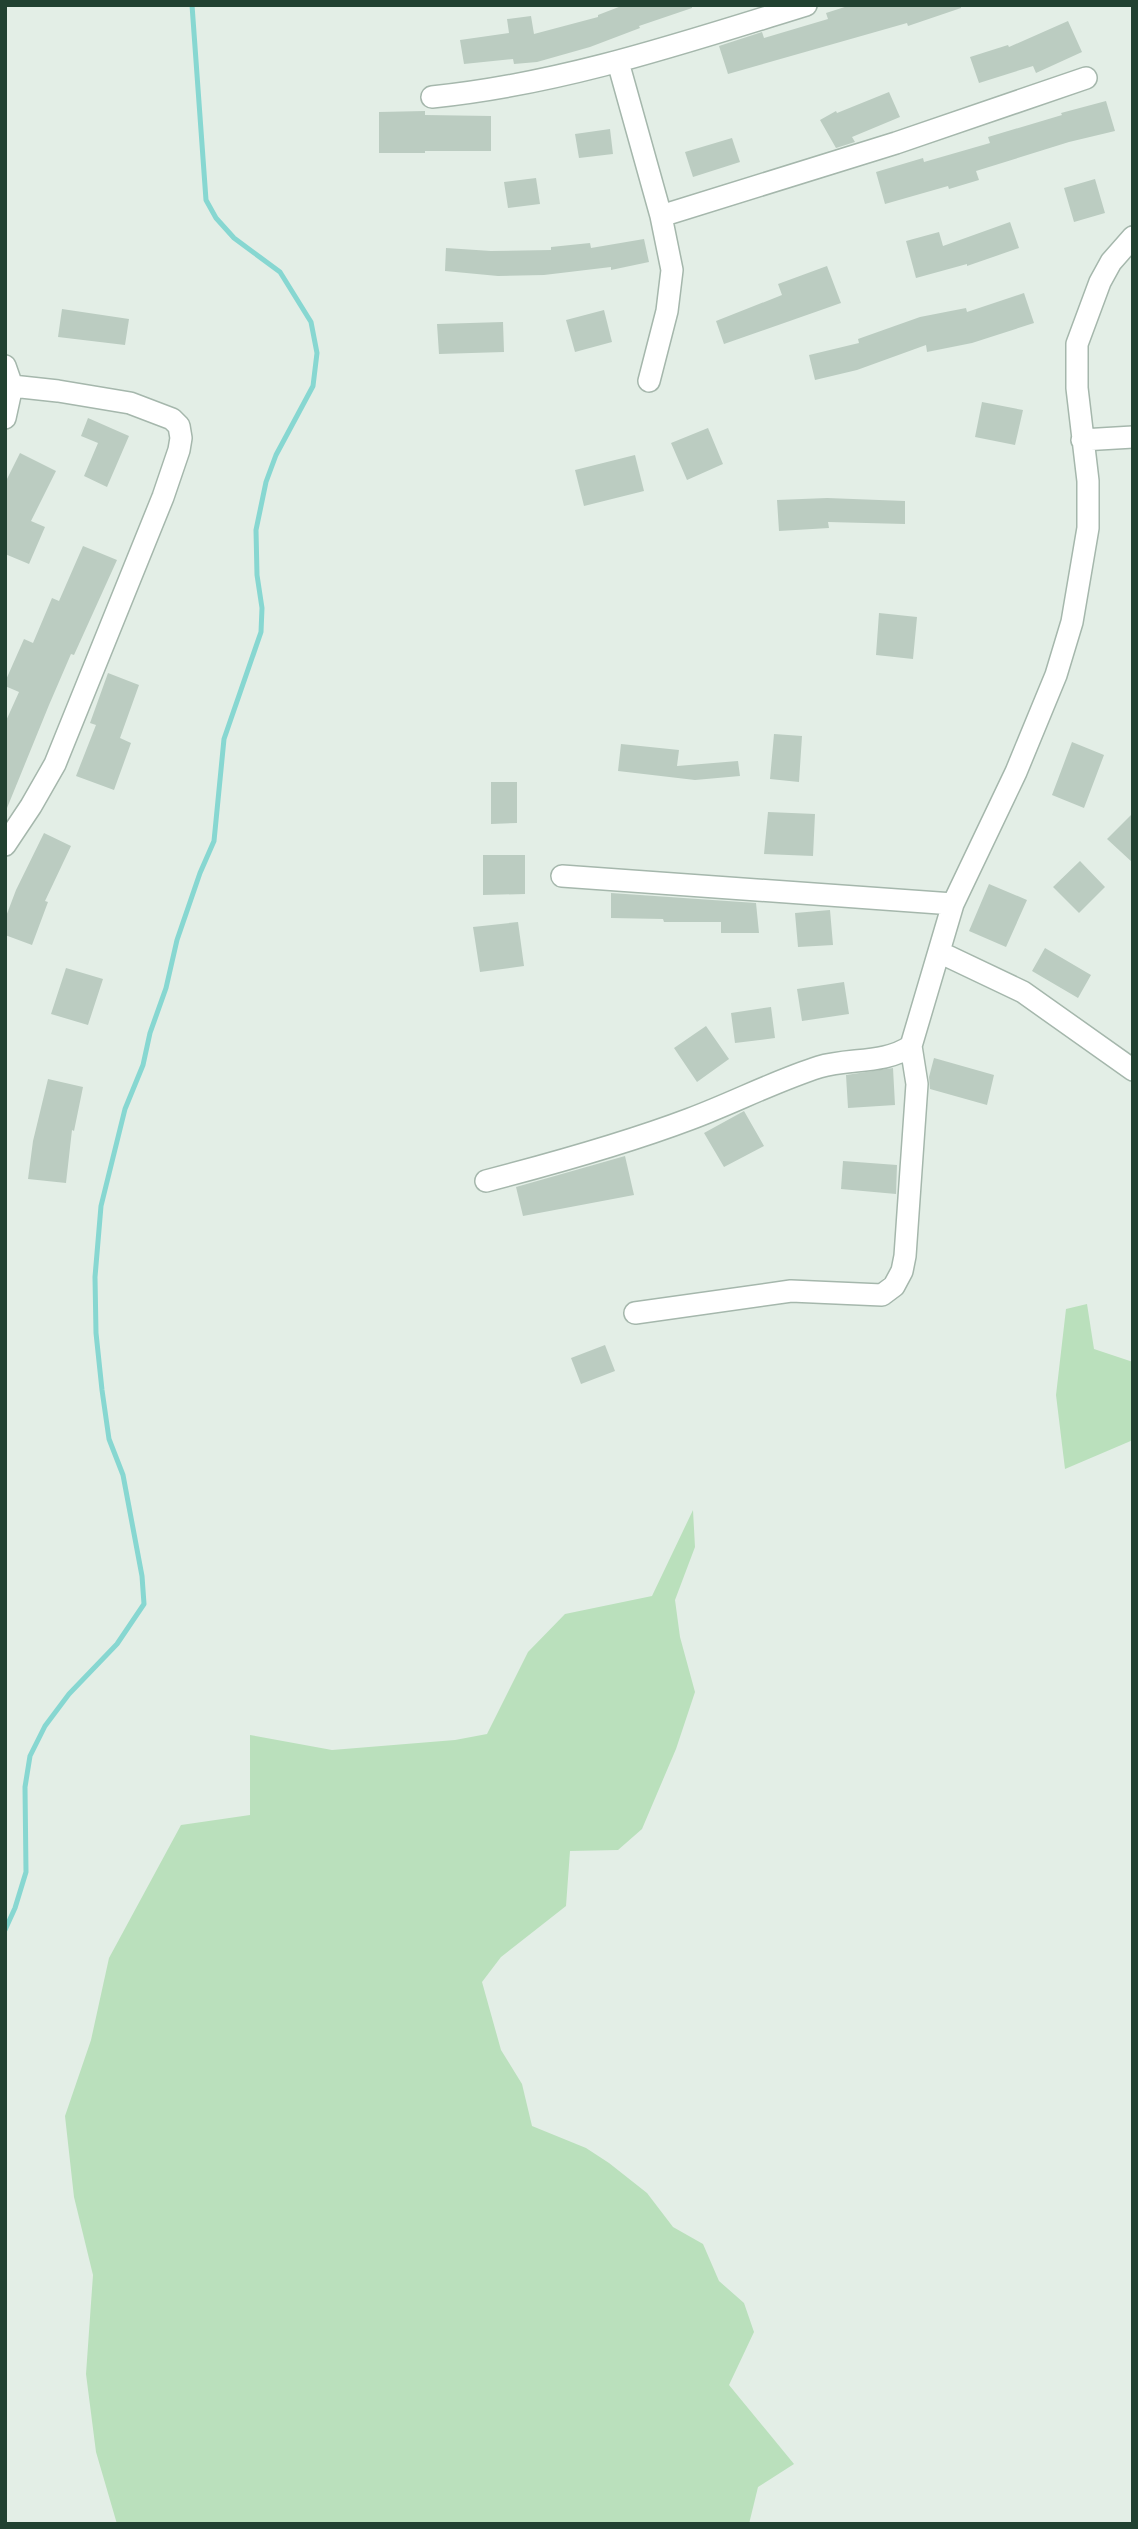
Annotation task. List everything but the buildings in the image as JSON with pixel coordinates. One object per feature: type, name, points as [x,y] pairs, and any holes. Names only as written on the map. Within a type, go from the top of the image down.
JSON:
[{"type":"street","points":[[432,97],[511,87],[618,62],[806,5]]},
{"type":"street","points":[[618,62],[661,216],[672,270],[672,284],[649,381]]},
{"type":"street","points":[[661,216],[896,143],[1086,78]]},
{"type":"street","points":[[635,1314],[791,1291],[881,1295],[894,1286],[902,1271],[917,1084],[911,1045],[953,904],[1016,772],[1056,675],[1072,622],[1088,528],[1088,481],[1077,388],[1077,344],[1100,282],[1111,262],[1133,237]]},
{"type":"street","points":[[5,418],[9,376],[58,391],[130,403],[172,419],[179,426],[181,438],[163,496],[55,764],[32,806],[5,845]]},
{"type":"street","points":[[1082,440],[1133,437]]},
{"type":"street","points":[[562,876],[953,904]]},
{"type":"street","points":[[939,952],[1023,992],[1133,1070]]},
{"type":"street","points":[[486,1181],[593,1152],[678,1123],[819,1067],[844,1060],[889,1056],[911,1045]]},
{"type":"green space","points":[[1087,1304],[1094,1349],[1133,1362],[1133,1440],[1065,1469],[1056,1395],[1066,1309]]},
{"type":"green space","points":[[693,1510],[695,1547],[675,1600],[680,1637],[695,1692],[676,1749],[642,1829],[618,1850],[570,1851],[566,1906],[501,1957],[482,1982],[501,2050],[522,2084],[532,2126],[586,2148],[647,2193],[673,2227],[703,2244],[719,2281],[744,2303],[754,2332],[729,2385],[794,2464],[758,2487],[749,2524],[117,2524],[96,2452],[86,2374],[93,2275],[74,2197],[65,2116],[91,2040],[109,1958],[181,1825],[250,1815],[250,1735],[332,1750],[455,1740],[487,1734],[528,1652],[565,1614],[652,1596]]},
{"type":"waterway","points":[[5,1930],[26,1872],[25,1787],[30,1756],[45,1726],[69,1694],[117,1644],[144,1604],[142,1576],[123,1475],[109,1439],[102,1390],[96,1333],[95,1277],[101,1206],[125,1109],[143,1065],[177,940],[214,841],[224,739],[261,632],[262,608],[257,575],[256,530],[266,482],[276,455],[313,386],[317,353],[311,322],[280,272],[234,238],[216,218],[206,200],[192,5]]}]
